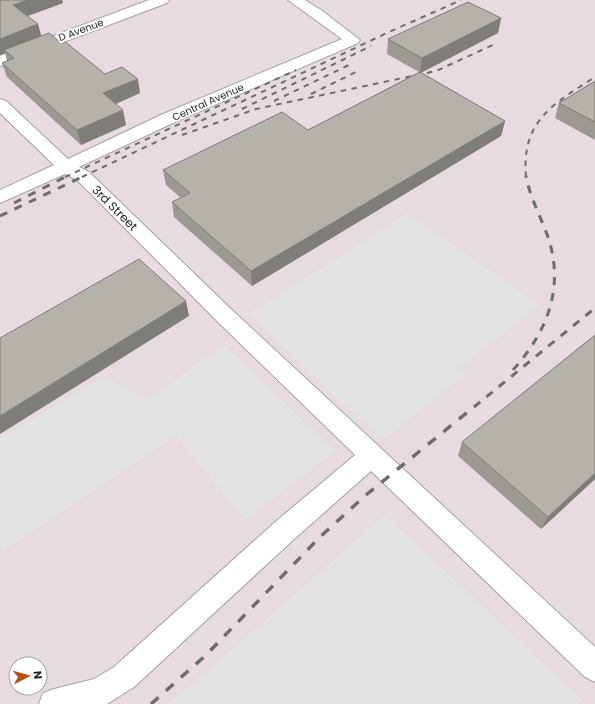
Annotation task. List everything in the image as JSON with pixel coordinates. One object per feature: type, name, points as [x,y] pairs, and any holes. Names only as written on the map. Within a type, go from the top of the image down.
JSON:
[{"type":"street","name":"D Avenue","points":[[0,61],[162,0]]},
{"type":"street","name":"Central Avenue","points":[[0,197],[169,118],[353,40],[316,13],[295,0]]},
{"type":"street","name":"3rd Street","points":[[0,104],[66,167],[83,176],[226,317],[595,667]]},
{"type":"street","points":[[54,704],[78,699],[102,691],[124,677],[278,537],[371,456]]},
{"type":"shaded area","points":[[0,0],[595,0],[595,704],[0,704]]},
{"type":"shaded area","points":[[407,214],[540,305],[459,368],[466,374],[382,440],[249,314]]},
{"type":"shaded area","points":[[224,345],[335,451],[245,520],[176,435],[2,551],[0,548],[0,438],[103,377],[147,400]]},
{"type":"shaded area","points":[[385,515],[586,704],[168,704],[218,662]]},
{"type":"building","points":[[0,0],[28,0],[13,5],[38,24],[0,39]]},
{"type":"building","points":[[468,2],[501,18],[422,58],[388,39]]},
{"type":"building","points":[[49,33],[59,41],[63,40],[105,74],[122,67],[138,79],[103,93],[123,110],[77,130],[2,63],[14,58],[4,50]]},
{"type":"building","points":[[420,72],[505,121],[251,271],[172,202],[190,193],[163,170],[282,112],[308,130]]},
{"type":"building","points":[[595,81],[595,122],[559,103]]},
{"type":"building","points":[[139,259],[186,301],[0,416],[0,338]]},
{"type":"building","points":[[595,335],[595,473],[548,517],[462,442]]},
{"type":"railway","points":[[82,177],[389,32],[461,0]]},
{"type":"railway","points":[[182,135],[256,109],[436,71],[495,44]]},
{"type":"railway","points":[[242,109],[371,46]]},
{"type":"railway","points":[[274,101],[351,64]]},
{"type":"railway","points":[[65,177],[296,70]]},
{"type":"railway","points":[[311,94],[360,70]]},
{"type":"railway","points":[[526,176],[526,158],[529,142],[535,128],[543,116],[566,96],[595,77]]},
{"type":"railway","points":[[0,216],[84,176]]},
{"type":"railway","points":[[513,370],[525,355],[543,325],[550,308],[553,291],[553,256],[548,237],[533,200],[526,176]]},
{"type":"railway","points":[[14,203],[65,177]]},
{"type":"railway","points":[[474,407],[595,308]]},
{"type":"railway","points":[[151,704],[205,656],[321,536],[366,495],[475,406]]}]
